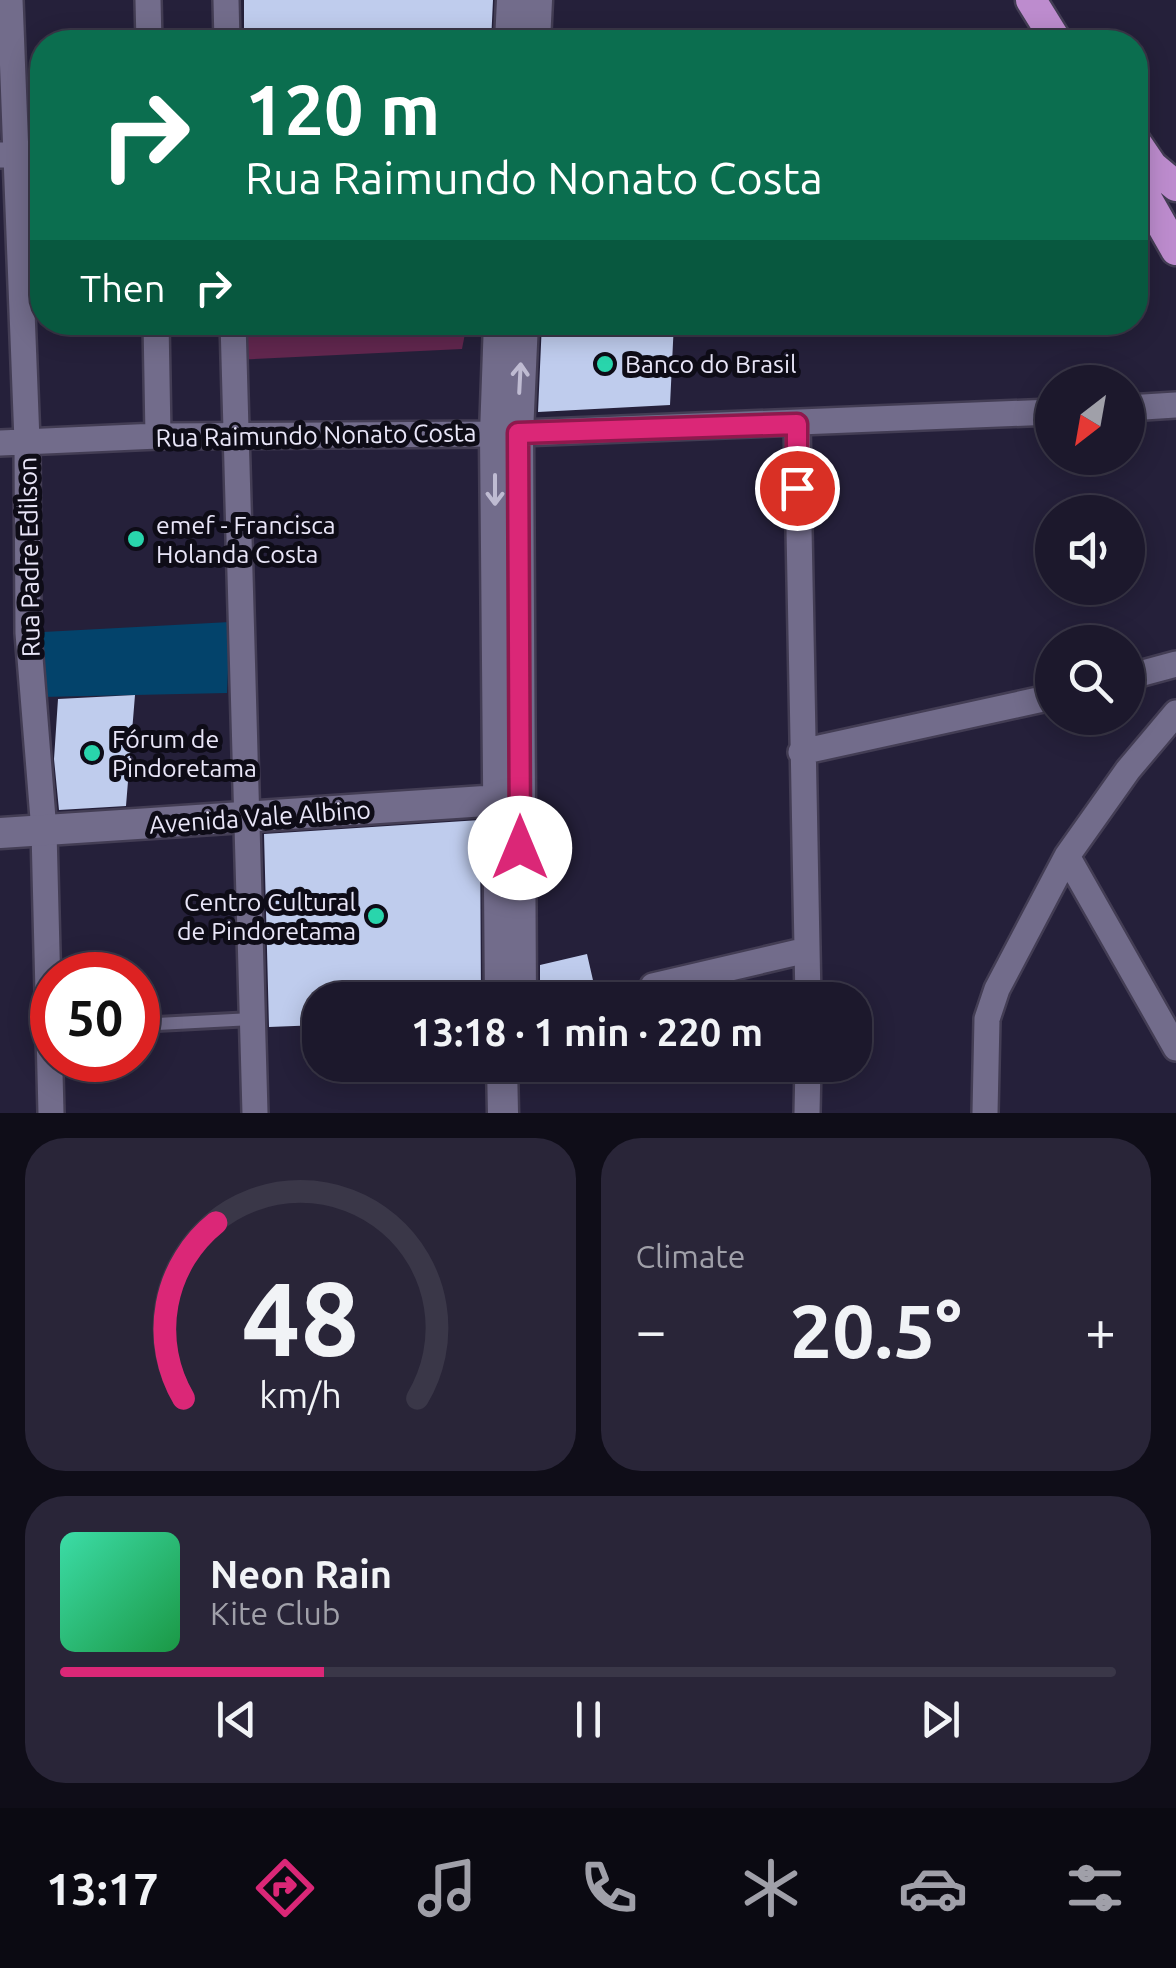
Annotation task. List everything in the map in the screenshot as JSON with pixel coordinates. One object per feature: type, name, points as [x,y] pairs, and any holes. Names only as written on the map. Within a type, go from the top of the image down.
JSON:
[{"type":"highway","points":[[1030,0],[1049,30]]},
{"type":"highway","points":[[1148,160],[1176,186]]},
{"type":"highway","points":[[1148,201],[1176,250]]},
{"type":"main road","points":[[511,30],[512,0]]},
{"type":"main road","points":[[536,30],[537,0]]},
{"type":"main road","points":[[500,335],[506,433],[508,800],[501,982]]},
{"type":"main road","points":[[506,433],[520,335]]},
{"type":"main road","points":[[508,800],[520,982]]},
{"type":"main road","name":"Avenida Vale Albino","points":[[0,833],[508,800]]},
{"type":"main road","points":[[502,1082],[503,1113]]},
{"type":"main road","points":[[522,1082],[522,1113]]},
{"type":"street","name":"Rua Padre Edilson","points":[[10,0],[8,155],[27,441],[28,633],[44,831],[51,1113]]},
{"type":"street","points":[[148,0],[149,30]]},
{"type":"street","points":[[226,0],[227,30]]},
{"type":"street","points":[[156,335],[158,436]]},
{"type":"street","points":[[234,335],[244,817],[256,1113]]},
{"type":"street","points":[[1145,407],[1176,405]]},
{"type":"street","name":"Rua Raimundo Nonato Costa","points":[[0,443],[158,436],[506,433],[1035,413]]},
{"type":"street","points":[[797,424],[808,982]]},
{"type":"street","points":[[1145,672],[1176,664]]},
{"type":"street","points":[[801,752],[1035,701]]},
{"type":"street","points":[[985,1113],[984,1058],[991,1004],[1067,856],[1128,770],[1176,712]]},
{"type":"street","points":[[1067,856],[1176,1048]]},
{"type":"street","points":[[669,982],[807,950]]},
{"type":"street","points":[[807,1113],[808,1082]]},
{"type":"lane","points":[[160,1024],[252,1019]]},
{"type":"shaded area","points":[[235,335],[465,335],[462,349],[234,360]]},
{"type":"water","points":[[230,622],[227,693],[41,697],[43,632]]},
{"type":"building","points":[[244,0],[493,0],[492,30],[244,30]]},
{"type":"building","name":"Banco do Brasil","points":[[541,335],[673,335],[670,405],[538,412]]},
{"type":"building","name":"Fórum de Pindoretama","points":[[135,695],[126,806],[59,810],[54,759],[58,699]]},
{"type":"building","name":"Centro Cultural de Pindoretama","points":[[480,820],[481,982],[302,982],[302,1026],[269,1027],[264,834]]},
{"type":"building","points":[[587,954],[593,982],[540,982],[540,965]]},
{"type":"place","name":"Banco do Brasil","points":[[605,364]]},
{"type":"place","name":"emef - Francisca Holanda Costa","points":[[136,539]]},
{"type":"place","name":"Fórum de Pindoretama","points":[[92,753]]},
{"type":"place","name":"Centro Cultural de Pindoretama","points":[[376,916]]},
{"type":"route","points":[[520,848],[518,433],[797,424],[797,488]]}]
